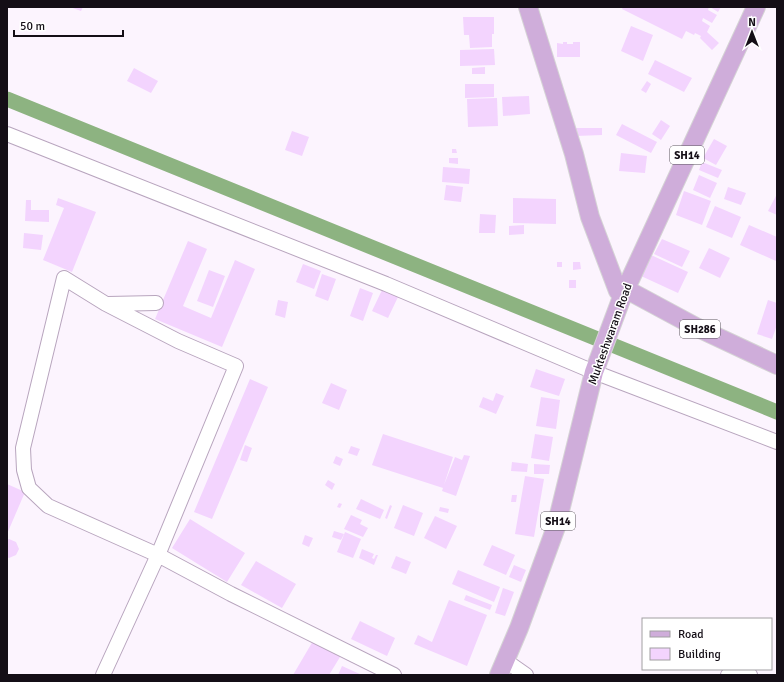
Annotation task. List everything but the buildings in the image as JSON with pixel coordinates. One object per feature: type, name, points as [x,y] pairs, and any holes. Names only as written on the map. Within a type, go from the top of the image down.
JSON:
[{"type":"main road","points":[[528,7],[574,154],[590,217],[618,291],[623,296]]},
{"type":"main road","name":"Mukteshwaram Road","points":[[502,668],[519,628],[556,527],[596,366],[623,296],[756,7]]},
{"type":"main road","name":"SH286","points":[[623,296],[631,292],[696,327],[777,365]]},
{"type":"street","points":[[7,134],[596,366],[777,442]]},
{"type":"street","points":[[103,675],[158,555],[236,366],[178,341],[106,304],[64,278],[23,448],[24,470],[29,488],[48,506],[158,555],[231,594],[394,675]]},
{"type":"street","points":[[106,304],[156,303]]},
{"type":"street","points":[[502,668],[526,675]]},
{"type":"street","points":[[728,675],[733,671],[750,675]]},
{"type":"waterway","points":[[7,99],[777,412]]}]
